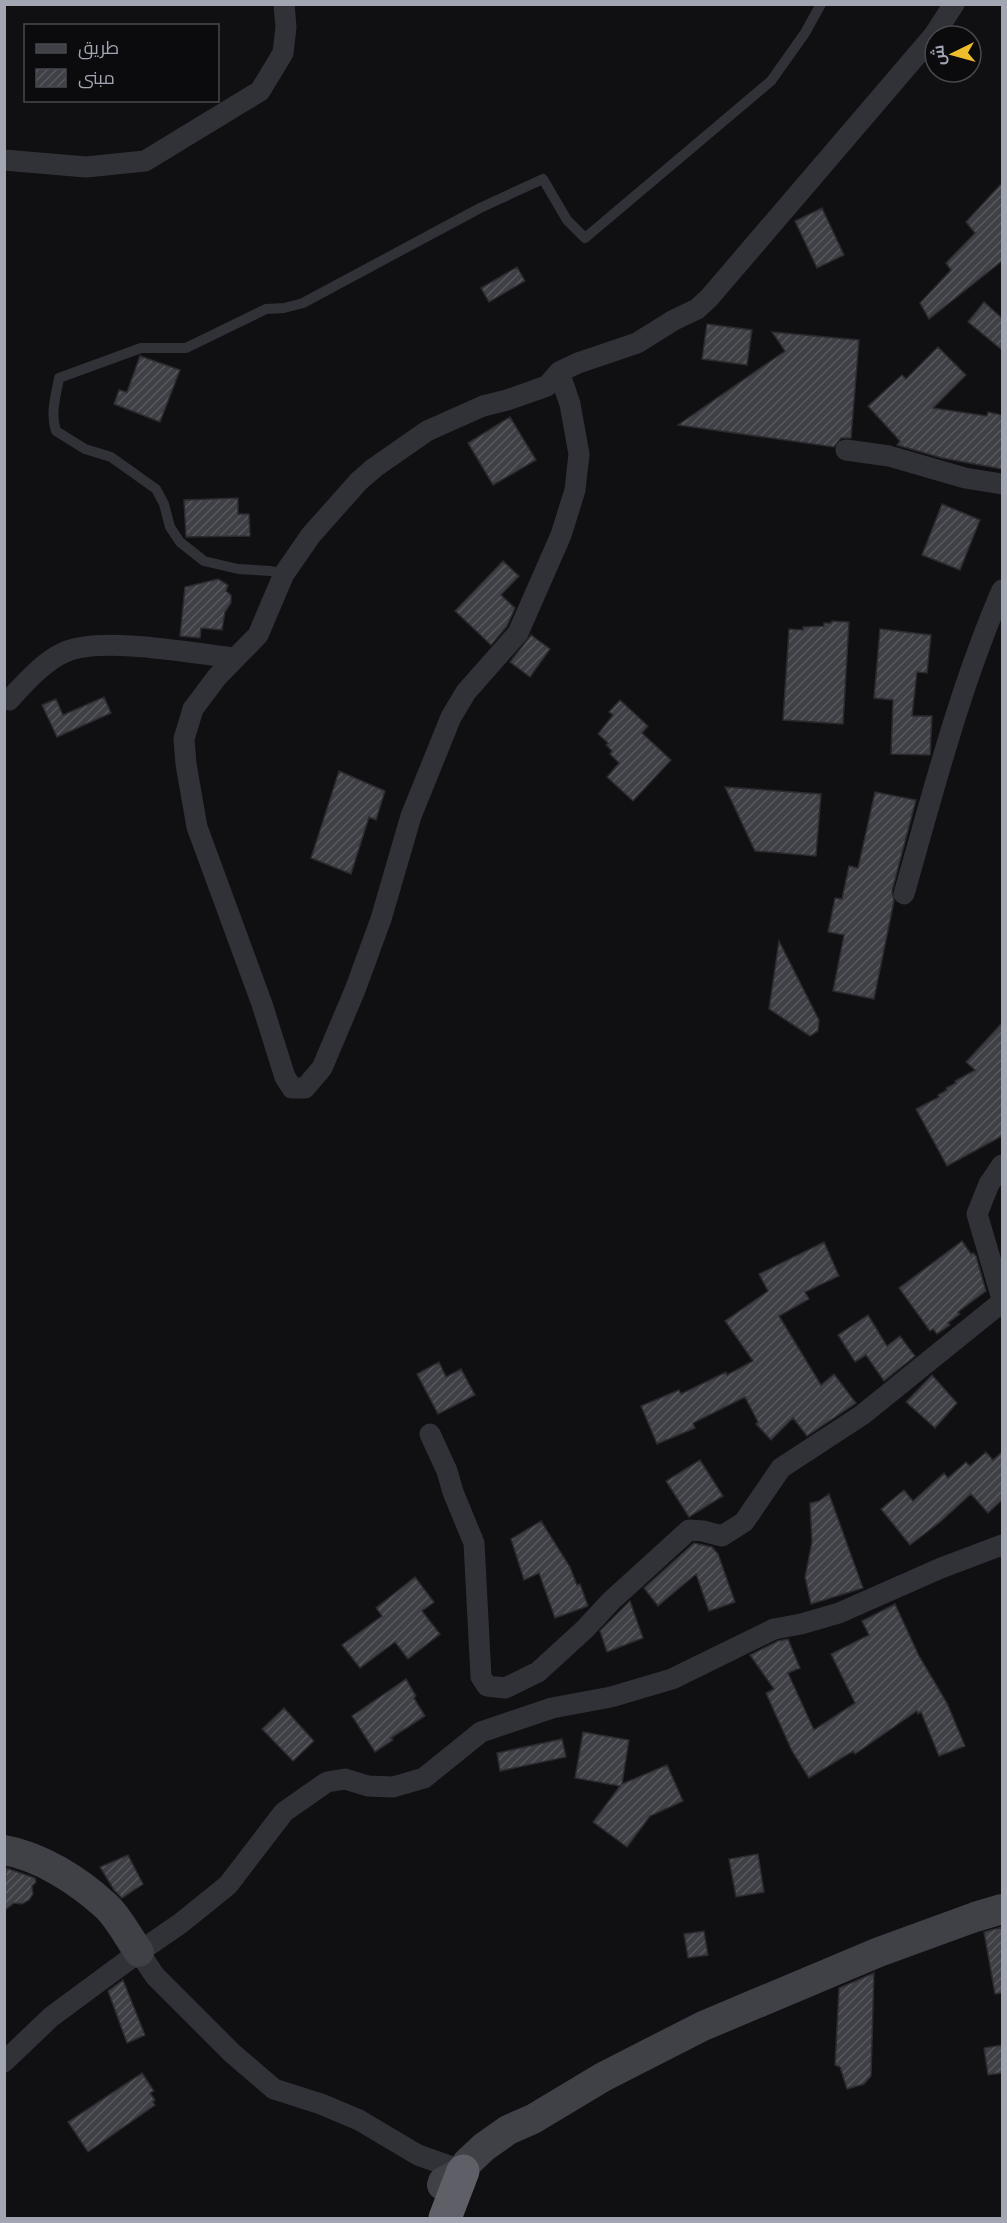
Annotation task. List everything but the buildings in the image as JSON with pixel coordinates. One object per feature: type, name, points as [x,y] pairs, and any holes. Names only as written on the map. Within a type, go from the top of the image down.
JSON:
[{"type":"highway","points":[[445,2218],[463,2171]]},
{"type":"main road","points":[[4,1850],[23,1854],[86,1890],[107,1907],[139,1952]]},
{"type":"main road","points":[[430,2218],[443,2182],[463,2171],[467,2163],[484,2147],[508,2130],[533,2119],[603,2078],[703,2026],[879,1952],[1002,1909]]},
{"type":"street","points":[[4,160],[86,167],[145,161],[261,91],[283,53],[286,27],[284,4]]},
{"type":"street","points":[[559,372],[570,404],[579,454],[575,490],[561,535],[518,633],[466,692],[451,717],[411,816],[381,919],[355,990],[322,1068],[305,1088],[292,1088],[285,1077],[262,1004],[197,827],[184,739],[193,708],[234,658],[258,635],[284,574],[311,535],[359,481],[390,455],[401,450],[427,430],[466,412],[547,386],[559,372],[637,343],[697,309],[934,35],[954,4]]},
{"type":"street","points":[[846,450],[889,456],[965,478],[1002,484]]},
{"type":"street","points":[[904,894],[944,757],[994,633],[1002,590]]},
{"type":"street","points":[[4,699],[9,700],[31,678],[63,652],[86,645],[160,648],[234,658]]},
{"type":"street","points":[[430,1434],[471,1532],[475,1550],[481,1677],[487,1686],[505,1688],[538,1672],[689,1530],[722,1536],[744,1522],[781,1468],[862,1415],[1002,1300],[977,1214],[989,1184],[1002,1165]]},
{"type":"street","points":[[4,2062],[51,2017],[181,1923],[228,1885],[284,1812],[327,1782],[345,1779],[368,1786],[393,1787],[424,1778],[481,1732],[552,1708],[611,1697],[672,1679],[774,1629],[839,1613],[941,1568],[1002,1545]]},
{"type":"street","points":[[139,1952],[155,1976],[232,2053],[274,2089],[321,2104],[359,2120],[418,2155],[463,2171]]},
{"type":"lane","points":[[284,574],[238,569],[204,561],[180,542],[170,527],[164,504],[156,489],[111,458],[85,448],[56,430],[53,422],[59,378],[141,348],[186,348],[266,309],[284,308],[303,303],[480,208],[543,179],[567,220],[585,238],[771,81],[806,33],[821,4]]}]
